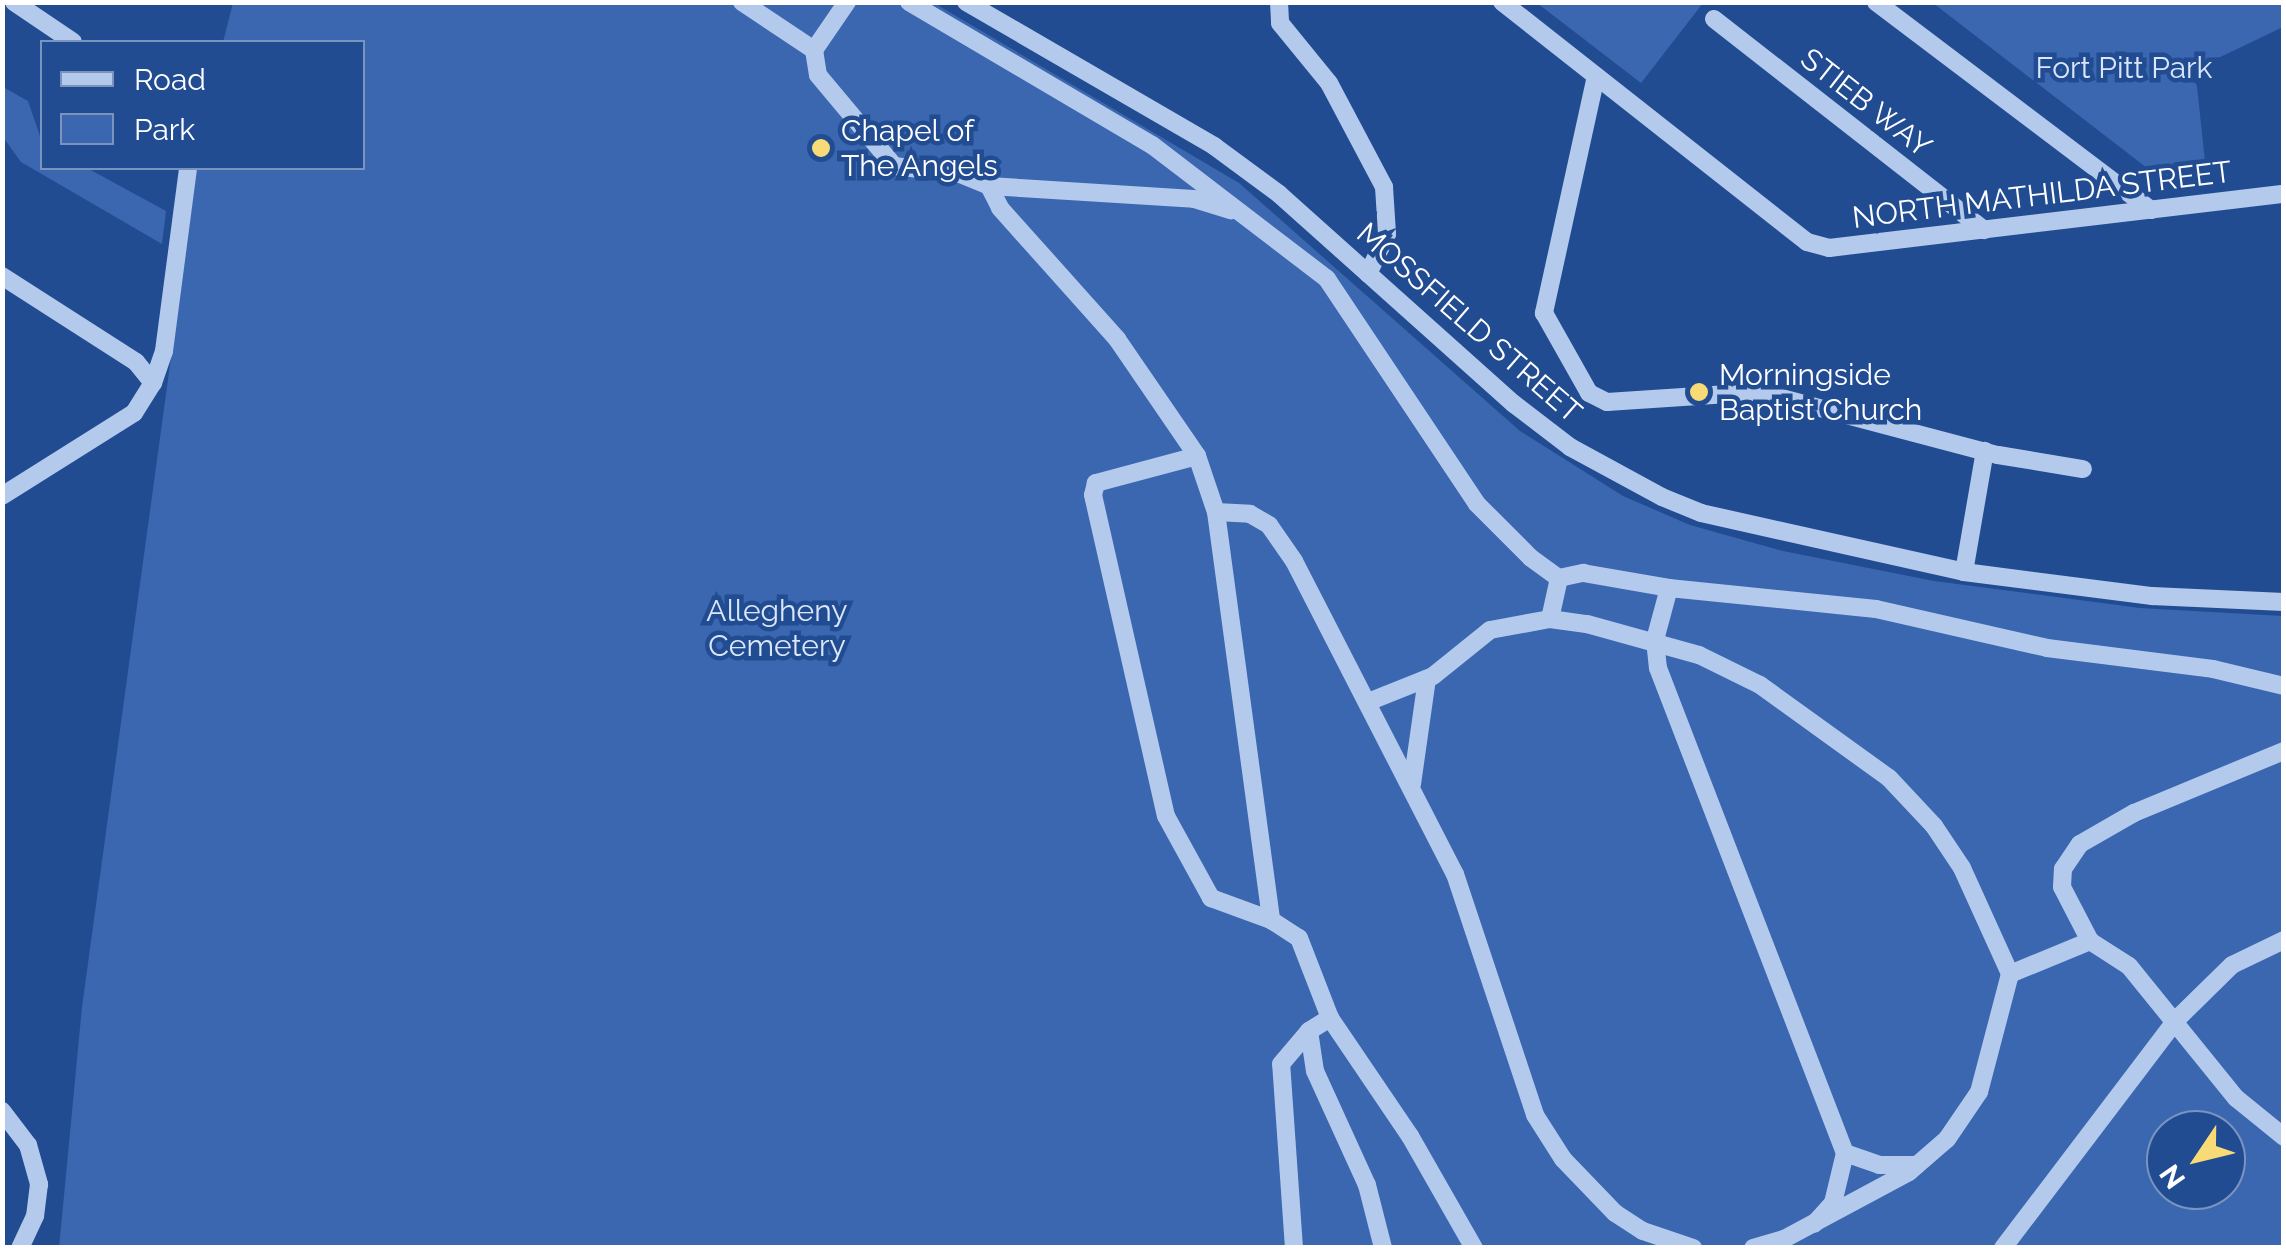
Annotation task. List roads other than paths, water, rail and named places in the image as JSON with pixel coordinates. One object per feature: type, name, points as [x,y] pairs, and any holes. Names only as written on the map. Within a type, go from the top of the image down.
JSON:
[{"type":"street","points":[[14,2],[70,40]]},
{"type":"street","points":[[742,2],[814,50]]},
{"type":"street","points":[[847,2],[814,50],[818,75],[894,166],[960,174],[990,186],[1194,198],[1263,227]]},
{"type":"street","points":[[910,2],[1152,145],[1327,279],[1500,534],[1559,578],[1584,573],[1669,588],[1876,610],[2047,648],[2213,669],[2284,686]]},
{"type":"street","name":"MOSSFIELD STREET","points":[[966,2],[1214,146],[1279,194],[1514,404],[1630,482],[1701,514],[1964,572],[2152,596],[2284,602]]},
{"type":"street","points":[[1280,2],[1280,23],[1329,83],[1384,187],[1387,234],[1368,274]]},
{"type":"street","points":[[1502,2],[1596,76],[1544,313],[1589,393],[1608,402],[1758,392],[1985,451],[2083,469]]},
{"type":"street","points":[[1876,2],[2150,210]]},
{"type":"street","name":"STIEB WAY","points":[[1714,20],[1984,230]]},
{"type":"street","name":"NORTH MATHILDA STREET","points":[[1596,76],[1807,242],[1829,248],[2284,194]]},
{"type":"street","points":[[2,496],[134,413],[153,384],[164,351],[188,170]]},
{"type":"street","points":[[990,186],[1000,208],[1117,340],[1197,456],[1216,512],[1272,920]]},
{"type":"street","points":[[2,276],[136,362],[153,384]]},
{"type":"street","points":[[1964,572],[1985,451]]},
{"type":"street","points":[[1197,456],[1096,483],[1092,494],[1166,816],[1211,898],[1272,920],[1299,938],[1330,1018],[1410,1136],[1474,1248]]},
{"type":"street","points":[[1216,512],[1250,514],[1269,525],[1412,784],[1455,874],[1535,1114],[1588,1191],[1642,1231],[1692,1248]]},
{"type":"street","points":[[1550,619],[1559,578]]},
{"type":"street","points":[[1669,588],[1656,640],[1658,668],[1845,1152],[1833,1203],[1814,1224]]},
{"type":"street","points":[[1368,702],[1427,678],[1490,630],[1550,619],[1656,640],[1760,686],[1888,778],[1934,826],[1962,868],[2010,974],[1979,1092],[1947,1139],[1918,1165],[1814,1224],[1753,1248]]},
{"type":"street","points":[[1412,784],[1427,678]]},
{"type":"street","points":[[2284,751],[2134,813],[2080,844],[2063,870],[2062,886],[2090,940],[2128,966],[2236,1098],[2284,1137]]},
{"type":"street","points":[[2010,974],[2090,940]]},
{"type":"street","points":[[2004,1248],[2176,1020],[2232,965],[2284,940]]},
{"type":"street","points":[[1294,1248],[1281,1064],[1309,1030],[1330,1018]]},
{"type":"street","points":[[1309,1030],[1320,1086],[1367,1184],[1384,1248]]},
{"type":"street","points":[[2,1111],[28,1145],[38,1184],[36,1216],[20,1248]]},
{"type":"street","points":[[1845,1152],[1879,1165],[1918,1165]]},
{"type":"place","name":"Chapel of The Angels","points":[[821,148]]},
{"type":"place","name":"Morningside Baptist Church","points":[[1699,392]]},
{"type":"park label","name":"Fort Pitt Park","points":[[2124,68]]},
{"type":"park label","name":"Allegheny Cemetery","points":[[777,628]]}]
